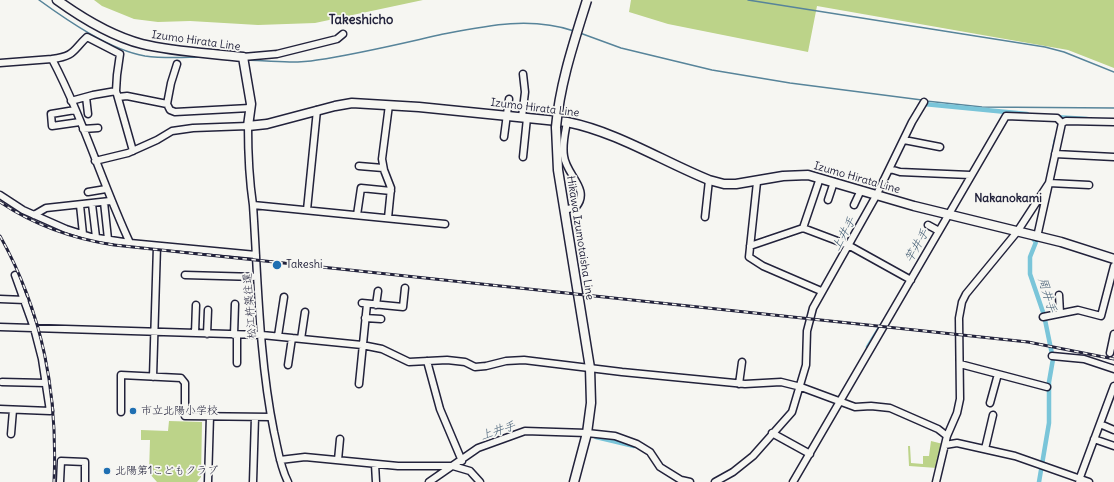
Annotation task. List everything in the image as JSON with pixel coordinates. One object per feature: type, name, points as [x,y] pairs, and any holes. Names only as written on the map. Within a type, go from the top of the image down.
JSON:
[{"type":"main road","name":"Izumo Hirata Line","points":[[57,0],[85,19],[133,41],[165,48],[243,59],[250,108],[248,126],[267,124],[318,110],[352,103],[525,117],[567,122],[584,125],[617,137],[709,180],[724,184],[757,182],[796,175],[820,178],[876,196],[949,213],[1017,232],[1087,249],[1114,259]]},
{"type":"main road","name":"Hikawa Izumotaisha Line","points":[[574,482],[587,433],[591,403],[590,368],[558,170],[556,127],[564,72],[587,0]]},
{"type":"street","points":[[243,59],[277,54],[337,39],[342,34]]},
{"type":"street","points":[[0,63],[66,57],[72,54],[87,37],[120,54],[116,75],[117,94],[133,151]]},
{"type":"street","points":[[52,59],[83,129],[106,189],[108,239]]},
{"type":"street","points":[[177,64],[170,83],[167,104],[170,110],[175,112],[250,108]]},
{"type":"street","points":[[523,74],[525,92],[523,157]]},
{"type":"street","points":[[71,101],[86,97],[117,94],[167,104]]},
{"type":"street","points":[[86,97],[88,114]]},
{"type":"street","points":[[504,138],[509,99]]},
{"type":"street","points":[[715,482],[726,479],[753,456],[792,412],[801,387],[806,365],[809,319],[821,291],[876,196],[924,102]]},
{"type":"street","points":[[388,218],[391,188],[383,168],[382,159],[389,105]]},
{"type":"street","points":[[75,110],[51,114],[52,126],[80,122]]},
{"type":"street","points":[[307,210],[318,110]]},
{"type":"street","points":[[793,482],[911,280],[970,175],[1006,116],[1057,118],[1062,124]]},
{"type":"street","points":[[1037,237],[1062,124],[1066,121],[1114,122]]},
{"type":"street","points":[[564,210],[576,207],[582,198],[580,187],[566,166],[564,156],[567,122]]},
{"type":"street","points":[[95,160],[111,158],[133,151],[172,131],[193,128],[248,126]]},
{"type":"street","name":"松江杵築往還","points":[[248,126],[247,149],[253,205],[257,276],[271,417],[280,460],[288,482]]},
{"type":"street","points":[[83,129],[98,128]]},
{"type":"street","points":[[904,140],[940,147]]},
{"type":"street","points":[[1055,154],[1114,157]]},
{"type":"street","points":[[360,166],[383,168]]},
{"type":"street","points":[[890,169],[900,172],[970,175]]},
{"type":"street","points":[[803,228],[820,178]]},
{"type":"street","points":[[705,217],[709,180]]},
{"type":"street","points":[[757,182],[749,257],[763,266],[821,291]]},
{"type":"street","points":[[828,200],[834,182]]},
{"type":"street","points":[[1049,183],[1089,185]]},
{"type":"street","points":[[936,482],[947,436],[957,413],[960,399],[959,318],[962,302],[966,294],[1017,232],[1049,183]]},
{"type":"street","points":[[357,215],[361,188],[391,191]]},
{"type":"street","points":[[88,192],[106,189]]},
{"type":"street","points":[[854,205],[861,190]]},
{"type":"street","points":[[0,195],[34,215],[83,234],[130,243],[256,255]]},
{"type":"street","points":[[34,215],[46,208],[107,202]]},
{"type":"street","points":[[107,202],[130,243]]},
{"type":"street","points":[[92,204],[96,237]]},
{"type":"street","points":[[80,205],[83,234]]},
{"type":"street","points":[[253,205],[445,224]]},
{"type":"street","points":[[928,225],[939,231]]},
{"type":"street","points":[[750,246],[803,228],[848,245],[911,280]]},
{"type":"street","points":[[153,377],[157,246]]},
{"type":"street","points":[[1043,317],[1078,310],[1102,316],[1114,266]]},
{"type":"street","points":[[0,409],[50,411],[34,328],[15,274]]},
{"type":"street","points":[[185,275],[257,276]]},
{"type":"street","points":[[359,384],[365,304],[403,307],[405,288]]},
{"type":"street","points":[[376,305],[378,291]]},
{"type":"street","points":[[1059,295],[1060,313]]},
{"type":"street","points":[[278,336],[284,297]]},
{"type":"street","points":[[0,299],[25,300]]},
{"type":"street","points":[[235,304],[237,363]]},
{"type":"street","points":[[195,334],[196,305]]},
{"type":"street","points":[[207,334],[208,310]]},
{"type":"street","points":[[301,339],[305,312]]},
{"type":"street","points":[[365,318],[381,319]]},
{"type":"street","points":[[0,327],[195,334],[262,334],[362,345],[382,349],[409,362],[447,360],[465,362],[475,366],[486,366],[506,360],[524,360],[739,384],[781,382],[801,387],[856,407],[871,406],[890,408],[938,430],[947,436]]},
{"type":"street","points":[[1110,353],[1114,334]]},
{"type":"street","points":[[288,364],[292,338]]},
{"type":"street","points":[[1052,356],[1084,359],[1114,369]]},
{"type":"street","points":[[427,361],[440,409],[462,461]]},
{"type":"street","points":[[739,384],[742,362]]},
{"type":"street","points":[[960,364],[1047,387]]},
{"type":"street","points":[[990,403],[998,374]]},
{"type":"street","points":[[121,412],[121,375],[181,378],[186,383],[184,416],[271,417]]},
{"type":"street","points":[[2,382],[45,383]]},
{"type":"street","points":[[1079,480],[1100,424],[1112,398],[1114,386]]},
{"type":"street","points":[[11,434],[13,410]]},
{"type":"street","points":[[985,449],[993,415]]},
{"type":"street","points":[[208,482],[210,416]]},
{"type":"street","points":[[253,482],[255,417]]},
{"type":"street","points":[[1100,424],[1114,430]]},
{"type":"street","points":[[429,482],[462,461],[478,448],[525,431],[566,434],[587,433],[615,436],[637,444],[650,452],[660,467],[681,480],[690,482]]},
{"type":"street","points":[[772,433],[810,454]]},
{"type":"street","points":[[338,460],[340,439]]},
{"type":"street","points":[[1094,439],[1114,446]]},
{"type":"street","points":[[945,445],[957,443],[1040,463],[1079,480],[1089,482]]},
{"type":"street","points":[[280,460],[305,457],[398,466],[453,466],[470,471],[480,482]]},
{"type":"street","points":[[60,482],[62,462],[85,462],[85,482]]},
{"type":"street","points":[[375,464],[376,482]]},
{"type":"green space","points":[[94,0],[423,0],[315,23],[258,25],[190,21],[158,22],[134,19],[102,6]]},
{"type":"green space","points":[[631,0],[1114,0],[1114,68],[1068,50],[817,6],[808,52],[668,24],[629,12]]},
{"type":"green space","points":[[169,421],[202,422],[201,477],[197,482],[157,482],[149,473],[150,440],[141,440],[141,430],[168,431]]},
{"type":"green space","points":[[931,441],[943,444],[937,468],[909,466],[908,446],[910,446],[911,463],[923,464],[923,456],[929,456]]},
{"type":"waterway","points":[[39,0],[90,34],[118,48],[132,53],[145,56],[176,58],[207,57]]},
{"type":"waterway","points":[[748,0],[1045,47],[1064,52],[1114,72]]},
{"type":"waterway","points":[[247,60],[291,62],[317,60],[363,52],[439,35],[507,24],[540,24],[557,26],[574,31]]},
{"type":"waterway","points":[[580,33],[621,48],[712,70],[790,83],[922,100]]},
{"type":"waterway","points":[[926,101],[982,107],[1114,108]]},
{"type":"waterway","name":"上井手","points":[[922,107],[924,104],[1027,114]]},
{"type":"waterway","name":"竿井手","points":[[1055,117],[1087,119]]},
{"type":"waterway","name":"周井手","points":[[1053,155],[1056,139]]},
{"type":"waterway","name":"周井手","points":[[1035,235],[1034,240],[1036,242],[1030,257],[1030,274],[1044,315],[1053,359],[1049,382],[1049,423],[1039,482]]},
{"type":"waterway","name":"竿井手","points":[[868,347],[881,326]]},
{"type":"waterway","name":"上井手","points":[[596,437],[634,446]]},
{"type":"railway","points":[[0,202],[27,218],[55,230],[84,239],[114,245],[1028,342],[1114,359]]},
{"type":"railway","points":[[0,236],[15,265],[27,295],[37,324],[45,355],[53,417],[55,449],[54,482]]},
{"type":"place","name":"Takeshi","points":[[277,265]]},
{"type":"place","name":"市立北陽小学校","points":[[133,411]]},
{"type":"place","name":"北陽第1こどもクラブ","points":[[107,471]]},
{"type":"district","name":"Takeshicho","points":[[361,20]]},
{"type":"district","name":"Nakanokami","points":[[1008,199]]}]
